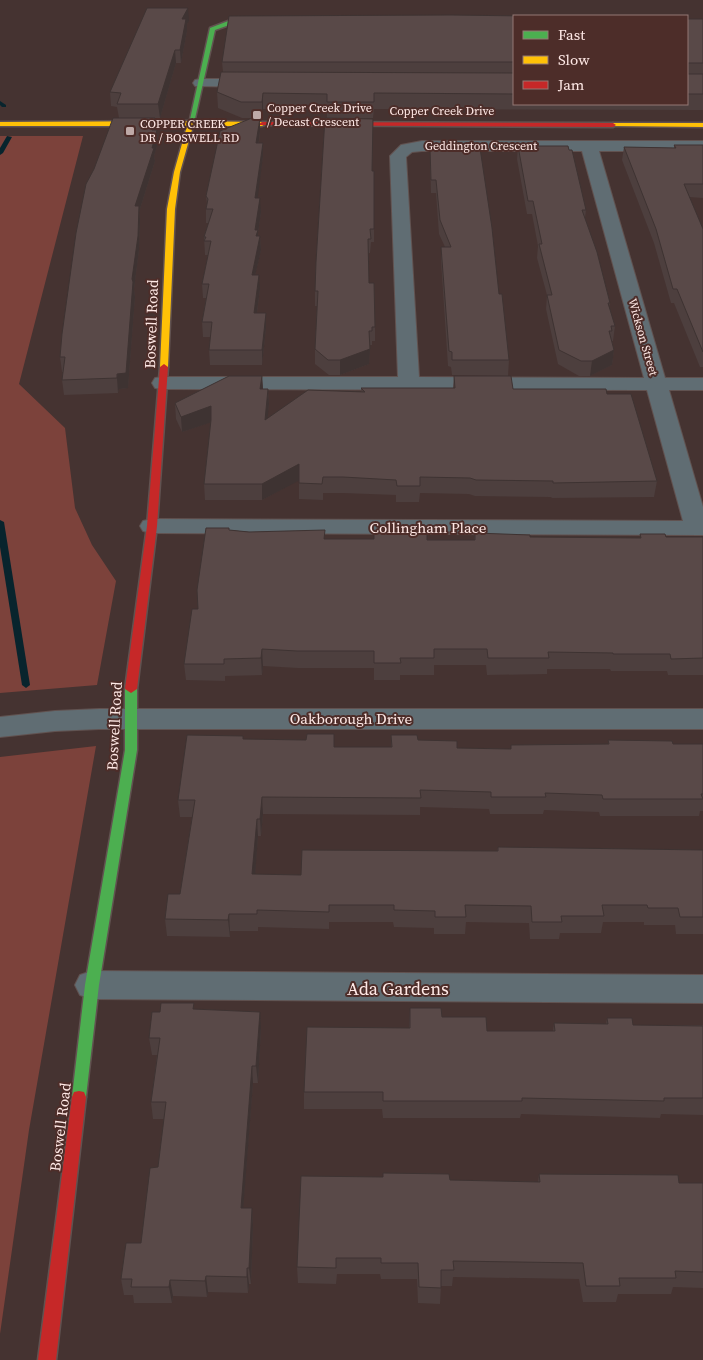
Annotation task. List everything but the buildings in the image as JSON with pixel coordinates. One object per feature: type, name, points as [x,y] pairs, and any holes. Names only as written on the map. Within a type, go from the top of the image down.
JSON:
[{"type":"street","name":"Boswell Road","points":[[47,1360],[92,986],[131,750],[132,681],[152,526],[163,383],[171,209],[177,172],[191,124],[212,29],[220,23],[235,21],[280,21]]},
{"type":"street","points":[[200,83],[266,83]]},
{"type":"street","name":"Copper Creek Drive","points":[[0,124],[703,125]]},
{"type":"street","name":"Geddington Crescent","points":[[409,382],[398,156],[407,148],[422,146],[703,146]]},
{"type":"street","name":"Wickson Street","points":[[589,146],[700,528]]},
{"type":"street","points":[[163,383],[703,384]]},
{"type":"street","name":"Collingham Place","points":[[152,526],[700,528]]},
{"type":"street","name":"Oakborough Drive","points":[[0,727],[73,720],[131,719],[703,719]]},
{"type":"street","name":"Ada Gardens","points":[[92,986],[703,989]]},
{"type":"shaded area","points":[[0,136],[83,136],[19,384],[65,428],[75,508],[92,545],[116,581],[97,685],[0,693]]},
{"type":"shaded area","points":[[96,746],[29,1130],[0,1334],[0,757]]},
{"type":"waterway","points":[[0,102],[4,106]]},
{"type":"waterway","points":[[0,153],[9,137]]},
{"type":"waterway","points":[[0,522],[26,685]]},
{"type":"traffic: fast","points":[[191,123],[212,29],[231,22],[265,21]]},
{"type":"traffic: fast","points":[[79,1097],[92,985],[131,750],[131,689]]},
{"type":"traffic: slow","points":[[164,367],[171,209],[177,172],[191,123]]},
{"type":"traffic: slow","points":[[0,124],[262,124]]},
{"type":"traffic: slow","points":[[613,125],[703,125]]},
{"type":"traffic: jam","points":[[262,124],[613,125]]},
{"type":"traffic: jam","points":[[131,689],[152,526],[164,367]]},
{"type":"traffic: jam","points":[[47,1360],[79,1097]]},
{"type":"place","name":"Copper Creek Drive / Decast Crescent","points":[[257,115]]},
{"type":"place","name":"COPPER CREEK DR / BOSWELL RD","points":[[130,131]]}]
